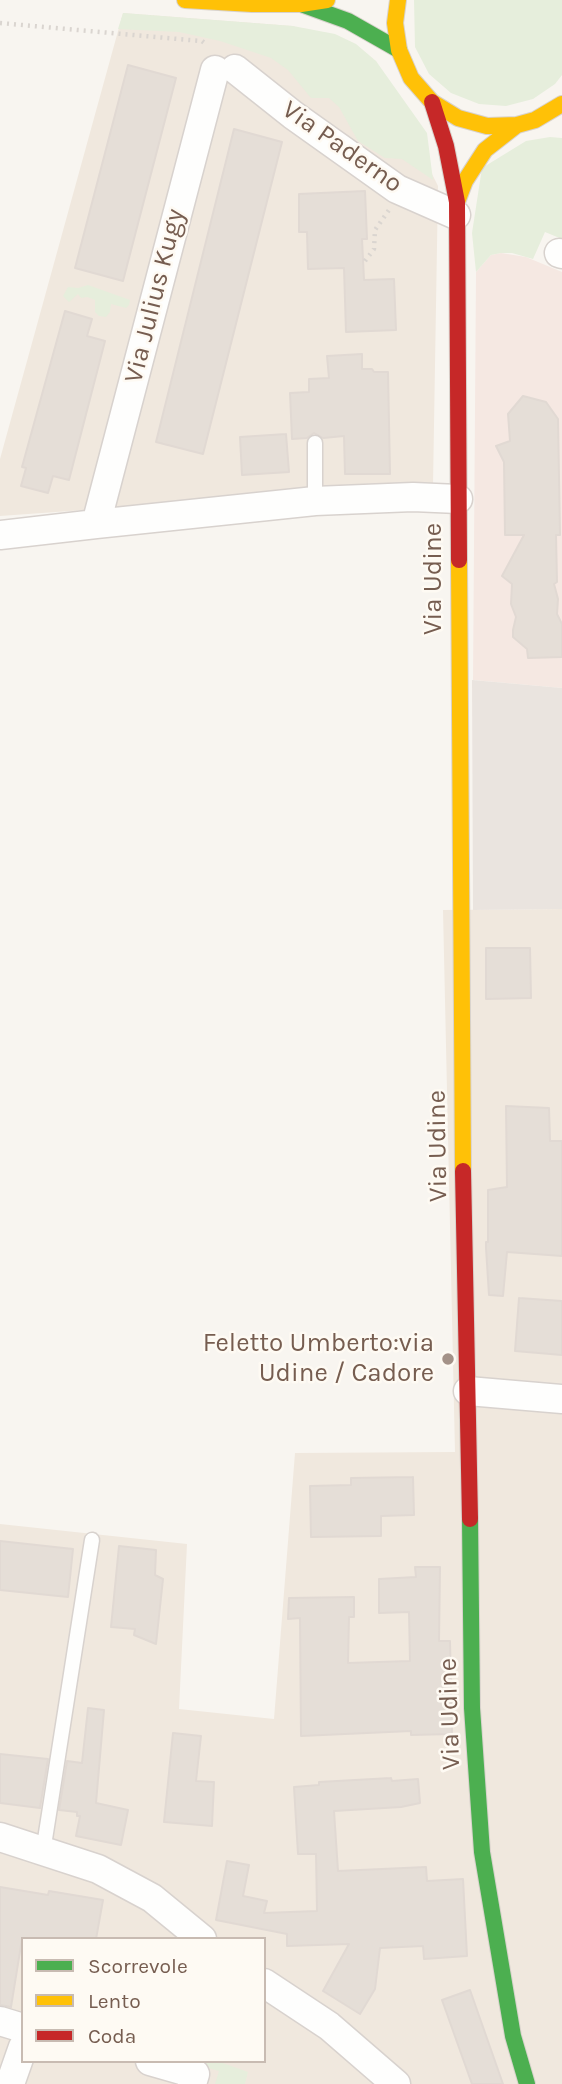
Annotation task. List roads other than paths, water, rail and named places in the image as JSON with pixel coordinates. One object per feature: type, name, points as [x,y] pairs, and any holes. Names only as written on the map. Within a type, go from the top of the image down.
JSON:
[{"type":"street","points":[[185,0],[300,5],[327,0]]},
{"type":"street","points":[[398,0],[395,23],[399,50],[411,78],[432,102],[457,118],[486,125],[517,125],[559,111]]},
{"type":"street","points":[[300,5],[348,21],[399,50]]},
{"type":"street","name":"Via Paderno","points":[[219,62],[397,189],[456,209]]},
{"type":"street","name":"Via Julius Kugy","points":[[96,524],[219,62]]},
{"type":"street","name":"Via Udine","points":[[432,102],[446,146],[456,209],[464,1235],[472,1708],[482,1852],[513,2036],[527,2084]]},
{"type":"street","name":"Via Udine","points":[[456,209],[465,181],[480,156],[517,125]]},
{"type":"street","points":[[0,535],[315,501],[413,497],[458,499]]},
{"type":"street","points":[[468,1391],[562,1399]]},
{"type":"street","points":[[0,1837],[98,1868],[152,1898],[200,1937]]},
{"type":"street","points":[[266,1984],[329,2026],[396,2084]]},
{"type":"street","points":[[0,2021],[21,2027]]},
{"type":"street","points":[[10,2084],[21,2053]]},
{"type":"street","points":[[157,2063],[195,2074],[192,2084]]},
{"type":"lane","points":[[315,443],[315,501]]},
{"type":"lane","points":[[43,1852],[92,1540]]},
{"type":"place","name":"Feletto Umberto:via Udine / Cadore","points":[[448,1359]]}]
